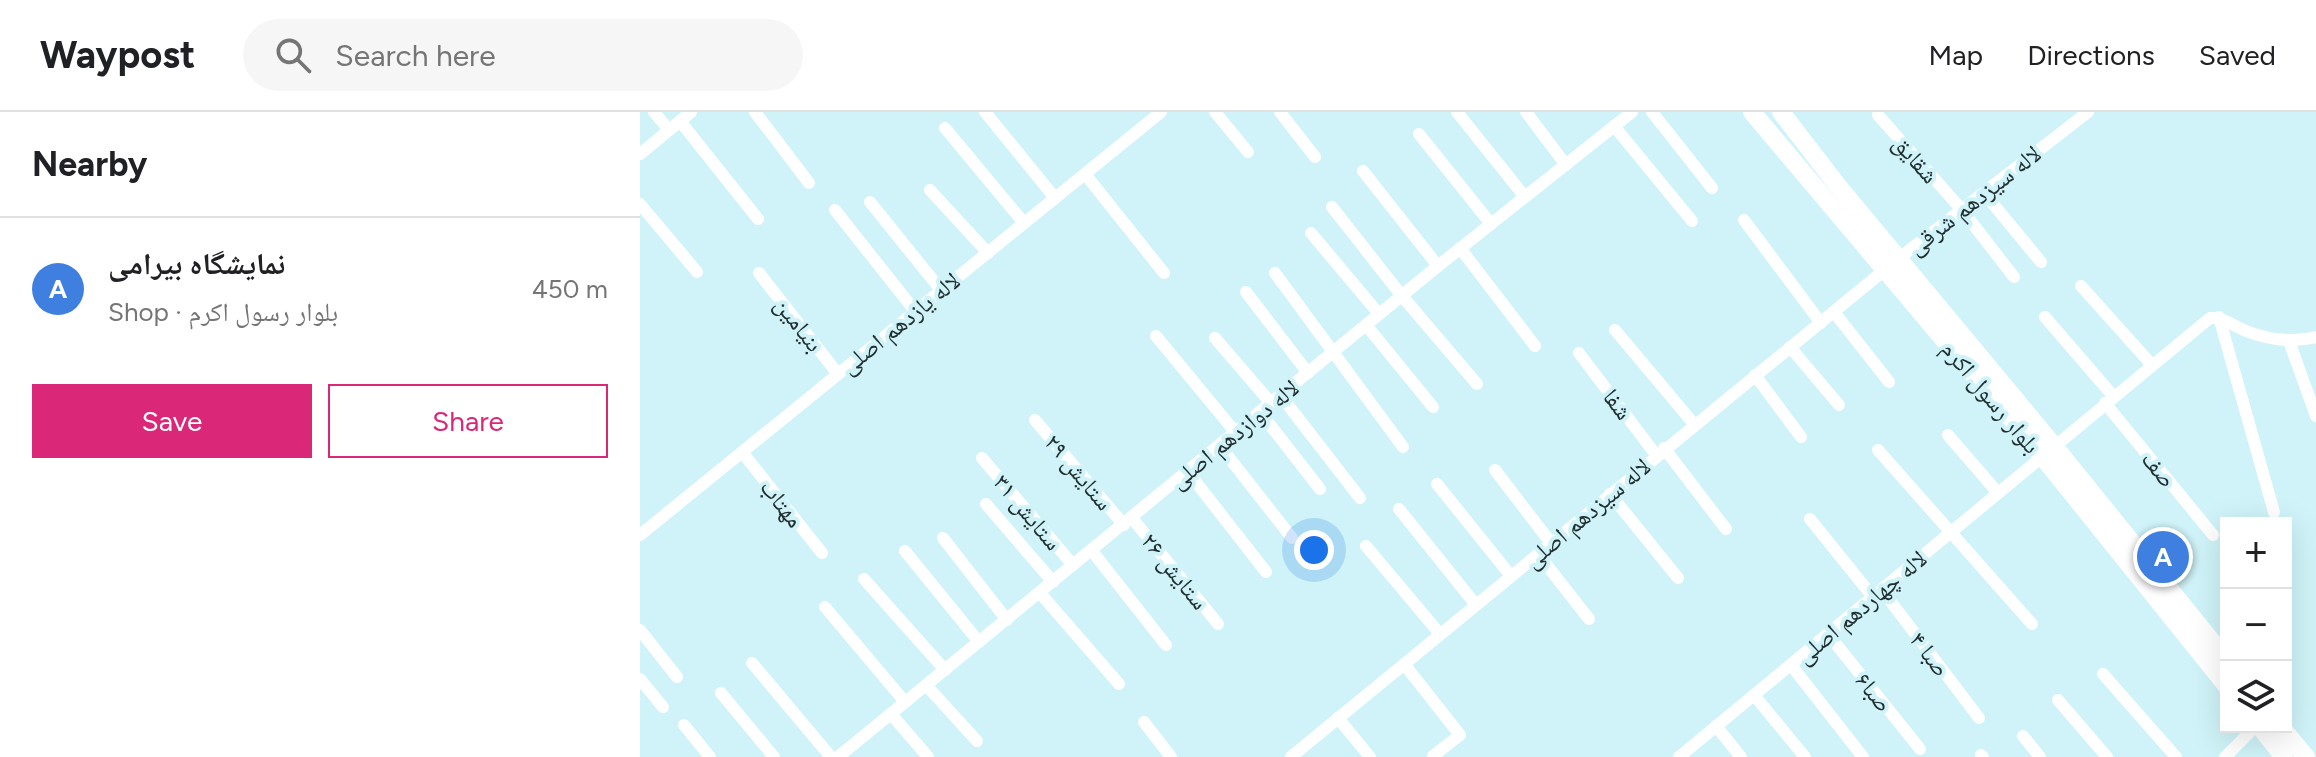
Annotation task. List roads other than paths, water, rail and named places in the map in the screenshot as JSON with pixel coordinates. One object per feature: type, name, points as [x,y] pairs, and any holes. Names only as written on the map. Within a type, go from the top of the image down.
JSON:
[{"type":"main road","name":"بلوار رسول اکرم","points":[[1752,112],[1891,265],[2220,652]]},
{"type":"main road","name":"بلوار رسول اکرم","points":[[1781,112],[1891,265]]},
{"type":"main road","name":"بلوار رسول اکرم","points":[[2048,451],[2220,677]]},
{"type":"main road","points":[[2263,733],[2284,757]]},
{"type":"main road","points":[[2286,733],[2306,757]]},
{"type":"street","points":[[654,112],[669,130]]},
{"type":"street","points":[[640,154],[691,112]]},
{"type":"street","points":[[755,112],[809,183]]},
{"type":"street","points":[[985,112],[1055,198]]},
{"type":"street","name":"لاله یازدهم اصلی","points":[[640,535],[1161,112]]},
{"type":"street","points":[[1215,112],[1248,152]]},
{"type":"street","points":[[1280,112],[1315,157]]},
{"type":"street","points":[[1457,112],[1525,197]]},
{"type":"street","points":[[1526,112],[1566,165]]},
{"type":"street","name":"لاله دوازدهم اصلی","points":[[838,757],[1460,248],[1632,112]]},
{"type":"street","points":[[1652,112],[1712,188]]},
{"type":"street","name":"لاله سیزدهم شرقی","points":[[1891,265],[2088,112]]},
{"type":"street","name":"شقایق","points":[[1878,115],[1962,210],[2014,277]]},
{"type":"street","points":[[680,121],[758,219]]},
{"type":"street","points":[[1614,126],[1692,221]]},
{"type":"street","points":[[945,128],[1024,223]]},
{"type":"street","points":[[1419,134],[1491,224]]},
{"type":"street","points":[[1363,171],[1438,266]]},
{"type":"street","points":[[1085,174],[1164,273]]},
{"type":"street","points":[[930,190],[988,253]]},
{"type":"street","points":[[1984,193],[2041,262]]},
{"type":"street","points":[[870,202],[941,290]]},
{"type":"street","points":[[640,204],[697,272]]},
{"type":"street","points":[[1332,207],[1477,384]]},
{"type":"street","points":[[835,210],[915,311]]},
{"type":"street","points":[[1744,220],[1821,323]]},
{"type":"street","points":[[1311,233],[1379,314]]},
{"type":"street","points":[[1460,248],[1535,346]]},
{"type":"street","name":"لاله سیزدهم اصلی","points":[[1291,757],[1660,451],[1891,265]]},
{"type":"street","name":"بنیامین","points":[[759,273],[838,374]]},
{"type":"street","points":[[1275,273],[1403,447]]},
{"type":"street","points":[[2081,286],[2152,365]]},
{"type":"street","points":[[1246,292],[1308,373]]},
{"type":"street","points":[[1834,312],[1889,382]]},
{"type":"street","name":"صف","points":[[2045,317],[2213,535]]},
{"type":"street","points":[[2219,317],[2269,339],[2289,341],[2316,337]]},
{"type":"street","points":[[2219,317],[2274,512]]},
{"type":"street","name":"لاله چهاردهم اصلی","points":[[1680,757],[2109,400],[2210,318],[2219,317]]},
{"type":"street","points":[[1366,325],[1433,407]]},
{"type":"street","points":[[1615,330],[1694,424]]},
{"type":"street","points":[[1156,336],[1236,433]]},
{"type":"street","points":[[1215,338],[1276,399],[1360,498]]},
{"type":"street","points":[[2289,341],[2316,416]]},
{"type":"street","points":[[1790,347],[1839,405]]},
{"type":"street","name":"شفا","points":[[1579,353],[1726,529]]},
{"type":"street","points":[[1755,375],[1801,437]]},
{"type":"street","points":[[1260,412],[1320,489]]},
{"type":"street","name":"ستایش ۲۹","points":[[1035,420],[1128,521]]},
{"type":"street","points":[[1948,435],[1998,493]]},
{"type":"street","points":[[1220,446],[1292,538]]},
{"type":"street","points":[[1878,450],[2032,624]]},
{"type":"street","name":"مهتاب","points":[[742,452],[822,553]]},
{"type":"street","name":"ستایش ۳۱","points":[[982,458],[1073,565]]},
{"type":"street","points":[[1495,470],[1551,543]]},
{"type":"street","points":[[1188,472],[1266,572]]},
{"type":"street","points":[[1437,484],[1511,576]]},
{"type":"street","points":[[1610,494],[1678,578]]},
{"type":"street","points":[[986,504],[1053,582]]},
{"type":"street","points":[[1399,509],[1476,605]]},
{"type":"street","name":"صبا ۴","points":[[1810,519],[1878,593],[1979,718]]},
{"type":"street","name":"ستایش ۲۶","points":[[1128,521],[1218,624]]},
{"type":"street","points":[[943,538],[1007,620]]},
{"type":"street","points":[[1366,546],[1440,634]]},
{"type":"street","points":[[905,551],[979,642]]},
{"type":"street","points":[[1092,551],[1166,645]]},
{"type":"street","points":[[1538,554],[1589,619]]},
{"type":"street","points":[[864,579],[945,670]]},
{"type":"street","points":[[1040,593],[1119,684]]},
{"type":"street","points":[[825,607],[905,702]]},
{"type":"street","points":[[640,630],[677,677]]},
{"type":"street","name":"صبا۶","points":[[1828,634],[1920,749]]},
{"type":"street","points":[[752,663],[831,757]]},
{"type":"street","points":[[1404,664],[1460,735],[1433,756]]},
{"type":"street","points":[[1791,665],[1863,757]]},
{"type":"street","points":[[2103,674],[2176,757]]},
{"type":"street","points":[[640,679],[663,707]]},
{"type":"street","points":[[926,685],[977,741]]},
{"type":"street","points":[[721,693],[774,757]]},
{"type":"street","points":[[1754,695],[1805,757]]},
{"type":"street","points":[[2058,700],[2107,757]]},
{"type":"street","points":[[891,714],[928,757]]},
{"type":"street","points":[[1338,718],[1370,757]]},
{"type":"street","points":[[1144,722],[1171,757]]},
{"type":"street","points":[[684,725],[710,757]]},
{"type":"street","points":[[1716,726],[1741,757]]},
{"type":"street","points":[[2225,757],[2251,733]]},
{"type":"street","points":[[2023,736],[2040,757]]},
{"type":"street","points":[[1304,746],[1313,757]]},
{"type":"place","name":"نمایشگاه بیرامی","points":[[2163,557]]}]
